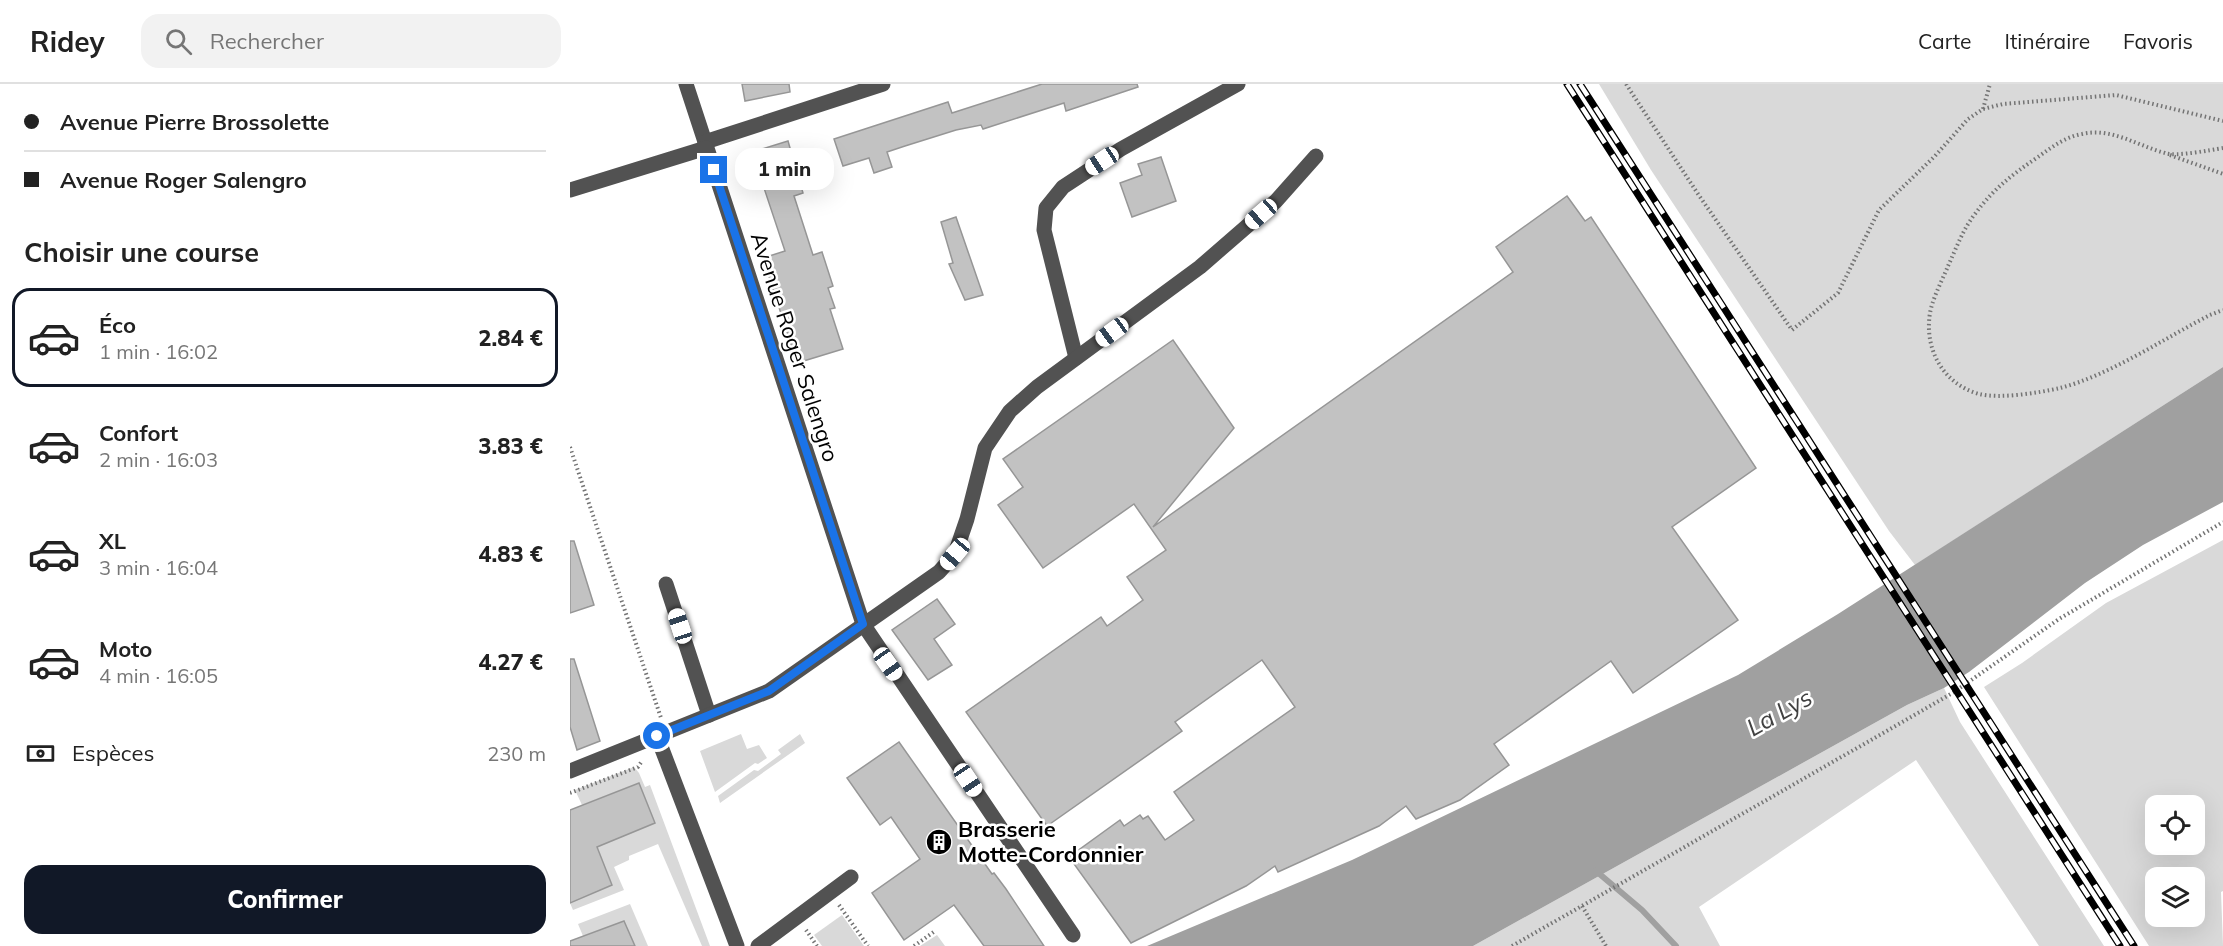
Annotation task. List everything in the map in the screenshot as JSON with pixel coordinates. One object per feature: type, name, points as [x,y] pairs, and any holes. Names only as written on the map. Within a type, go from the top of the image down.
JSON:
[{"type":"street","name":"Avenue Roger Salengro","points":[[686,84],[863,624],[1073,936]]},
{"type":"street","points":[[570,190],[883,84]]},
{"type":"street","points":[[1076,358],[1044,230],[1046,208],[1063,187],[1121,149],[1238,84]]},
{"type":"street","points":[[570,771],[757,697],[780,685],[939,572],[955,554],[967,519],[985,448],[1010,411],[1036,387],[1200,267],[1276,201],[1316,156]]},
{"type":"street","points":[[666,584],[709,715]]},
{"type":"street","points":[[661,735],[737,946]]},
{"type":"street","points":[[758,946],[851,877]]},
{"type":"path","points":[[1626,84],[1698,194],[1792,330],[1839,293],[1879,210],[1935,156],[1968,119],[1983,109],[2003,104],[2116,95],[2223,121]]},
{"type":"path","points":[[1983,109],[1990,84]]},
{"type":"path","points":[[2223,174],[2132,140],[2107,134],[2084,133],[2063,140],[2004,180],[1974,214],[1958,243],[1937,293],[1930,313],[1930,336],[1933,354],[1941,370],[1957,384],[1979,394],[2008,395],[2060,388],[2097,375],[2223,310]]},
{"type":"path","points":[[2167,154],[2223,148]]},
{"type":"path","points":[[570,447],[661,735]]},
{"type":"path","points":[[1512,946],[1927,708],[2059,619],[2223,522]]},
{"type":"path","points":[[570,793],[638,767]]},
{"type":"path","points":[[835,900],[868,946]]},
{"type":"path","points":[[1582,906],[1606,946]]},
{"type":"path","points":[[801,924],[817,946]]},
{"type":"path","points":[[914,946],[935,931]]},
{"type":"shaded area","points":[[1599,84],[2223,84],[2223,367],[1915,565],[1889,531],[1651,170]]},
{"type":"shaded area","points":[[2223,540],[2223,891],[2221,892],[2223,946],[2149,946],[1984,687],[2106,603]]},
{"type":"shaded area","points":[[1944,688],[1960,722],[2104,946],[2039,946],[1916,760],[1699,907],[1720,946],[1473,946],[1907,705]]},
{"type":"shaded area","points":[[741,734],[747,749],[759,745],[767,758],[758,764],[755,763],[715,792],[700,751]]},
{"type":"shaded area","points":[[800,734],[805,743],[720,803],[718,796],[781,754],[778,750]]},
{"type":"shaded area","points":[[634,767],[645,787],[650,785],[710,946],[702,946],[658,844],[629,856],[629,860],[614,867],[624,890],[573,910],[570,903],[612,885],[597,847],[655,823],[639,783],[582,805],[575,790]]},
{"type":"shaded area","points":[[630,904],[648,946],[635,946],[624,921],[583,936],[578,924]]},
{"type":"shaded area","points":[[842,915],[864,946],[822,946],[814,935]]},
{"type":"shaded area","points":[[937,935],[945,946],[920,946]]},
{"type":"water","name":"La Lys","points":[[2223,367],[2223,502],[2143,545],[2085,583],[1969,672],[1944,688],[1907,705],[1473,946],[1147,946],[1352,860],[1738,675],[1838,614]]},
{"type":"building","points":[[742,84],[789,84],[790,92],[745,101]]},
{"type":"building","points":[[1042,84],[1137,84],[1138,87],[1066,111],[1064,103],[983,129],[981,125],[956,130],[905,146],[887,152],[892,167],[874,173],[869,158],[843,166],[834,139],[948,102],[952,113]]},
{"type":"building","points":[[788,141],[803,193],[794,196],[813,255],[822,252],[833,286],[828,288],[835,308],[830,309],[843,349],[797,363],[763,258],[785,251],[752,152]]},
{"type":"building","points":[[1161,157],[1176,201],[1132,217],[1120,183],[1142,175],[1138,164]]},
{"type":"building","points":[[1567,196],[1585,221],[1591,217],[1756,468],[1672,527],[1738,620],[1633,693],[1611,661],[1494,744],[1509,765],[1460,800],[1416,819],[1406,806],[1379,826],[1278,872],[1275,866],[1246,886],[1131,943],[1069,857],[1120,820],[1124,826],[1140,815],[1143,819],[1148,816],[1165,840],[1194,820],[1174,792],[1295,707],[1262,660],[1175,722],[1182,731],[1047,826],[966,712],[1101,617],[1107,626],[1143,600],[1127,577],[1166,550],[1134,504],[1043,568],[998,505],[1023,487],[1003,459],[1173,340],[1234,428],[1153,527],[1513,272],[1496,247]]},
{"type":"building","points":[[956,217],[983,295],[965,300],[949,264],[953,263],[941,222]]},
{"type":"building","points":[[570,541],[574,541],[594,605],[570,613]]},
{"type":"building","points":[[937,599],[955,624],[934,639],[952,665],[928,680],[892,630]]},
{"type":"building","points":[[570,659],[574,659],[600,741],[577,750],[570,727]]},
{"type":"building","name":"Brasserie Motte-Cordonnier","points":[[899,742],[992,874],[994,873],[1006,889],[1044,946],[984,946],[954,905],[904,940],[872,893],[920,859],[891,817],[880,825],[847,778]]},
{"type":"building","points":[[639,783],[655,823],[597,847],[612,885],[570,903],[570,810]]},
{"type":"building","points":[[624,921],[635,946],[570,946],[570,941]]},
{"type":"waterway","points":[[1596,871],[1642,910],[1676,946]]},
{"type":"railway","points":[[1567,84],[2120,946]]},
{"type":"railway","points":[[1580,84],[2134,946]]},
{"type":"place","name":"Brasserie Motte-Cordonnier","points":[[939,842]]},
{"type":"route","points":[[657,736],[769,691],[863,624],[714,170]]}]
